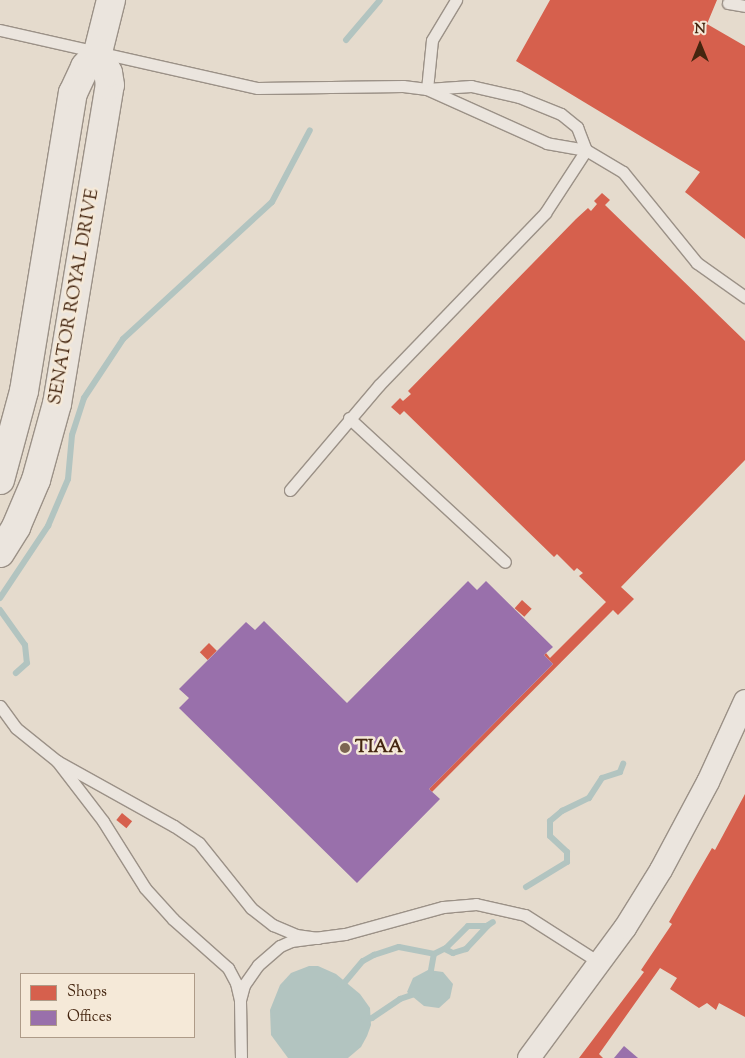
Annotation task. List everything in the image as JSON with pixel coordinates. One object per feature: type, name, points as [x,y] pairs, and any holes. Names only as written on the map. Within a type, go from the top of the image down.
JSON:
[{"type":"street","name":"SENATOR ROYAL DRIVE","points":[[0,480],[24,391],[72,99],[78,80],[98,52],[111,0]]},
{"type":"street","name":"SENATOR ROYAL DRIVE","points":[[4,546],[36,480],[57,404],[110,85],[106,67],[98,52]]},
{"type":"street","points":[[529,1058],[600,963],[681,835],[745,701]]},
{"type":"lane","points":[[428,89],[432,40],[456,0]]},
{"type":"lane","points":[[728,3],[745,6]]},
{"type":"lane","points":[[0,30],[266,88],[403,86],[428,89],[486,87],[541,104],[571,121],[586,150]]},
{"type":"lane","points":[[428,89],[547,143],[586,150],[624,172],[697,263],[745,297]]},
{"type":"lane","points":[[290,490],[349,418],[546,213],[586,150]]},
{"type":"lane","points":[[349,418],[505,562]]},
{"type":"lane","points":[[0,706],[16,728],[57,761],[174,826],[198,843],[251,908],[273,925],[296,935],[318,938]]},
{"type":"lane","points":[[57,761],[103,821],[145,888],[173,919],[228,968],[236,983],[240,1000],[240,1058]]},
{"type":"lane","points":[[240,1000],[248,978],[274,950],[291,941],[344,934],[443,907],[476,904],[525,915],[600,963]]},
{"type":"shaded area","points":[[309,966],[318,966],[336,974],[360,994],[370,1008],[371,1025],[367,1036],[361,1047],[348,1058],[288,1058],[271,1035],[270,1010],[280,985],[291,973]]},
{"type":"shaded area","points":[[428,970],[443,972],[453,984],[450,998],[439,1008],[424,1006],[407,992],[413,978]]},
{"type":"building: Shops","points":[[550,0],[717,0],[707,24],[745,46],[745,239],[685,192],[700,172],[516,61]]},
{"type":"building: Shops","points":[[602,193],[610,200],[605,205],[745,341],[745,460],[621,587],[634,599],[618,615],[613,610],[432,792],[429,789],[553,664],[544,655],[546,653],[550,658],[606,602],[579,576],[583,573],[577,568],[574,571],[557,554],[554,557],[404,411],[400,415],[391,407],[400,398],[403,401],[411,394],[408,391],[576,219],[588,208],[591,211],[597,204],[594,201]]},
{"type":"building: Shops","points":[[522,600],[532,609],[524,617],[515,608]]},
{"type":"building: Shops","points":[[209,643],[217,651],[208,660],[200,652]]},
{"type":"building: Shops","points":[[745,794],[745,1017],[719,1003],[716,1010],[707,1003],[699,1008],[670,989],[677,978],[660,968],[599,1054],[603,1058],[579,1058],[644,972],[641,970],[672,924],[669,922],[712,848],[715,850]]},
{"type":"building: Shops","points":[[122,813],[132,821],[126,828],[116,820]]},
{"type":"building: Offices","name":"TIAA","points":[[468,581],[477,590],[486,581],[553,647],[544,655],[553,664],[429,789],[440,799],[357,883],[179,708],[189,698],[179,689],[246,622],[255,630],[264,621],[347,703]]},
{"type":"building: Offices","points":[[624,1046],[638,1058],[614,1058]]},
{"type":"waterway","points":[[346,40],[380,0]]},
{"type":"waterway","points":[[0,598],[48,526],[68,479],[72,435],[84,398],[123,339],[272,202],[310,130]]},
{"type":"waterway","points":[[0,610],[25,645],[27,663],[16,673]]},
{"type":"waterway","points":[[526,887],[567,862],[567,852],[550,836],[550,821],[562,811],[589,798],[602,778],[620,772],[623,764]]},
{"type":"waterway","points":[[340,988],[363,961],[374,955],[399,947],[434,954],[446,948],[468,926],[487,926],[493,922]]},
{"type":"waterway","points":[[445,949],[453,953],[466,949],[488,925]]},
{"type":"waterway","points":[[430,976],[434,954]]},
{"type":"waterway","points":[[364,1020],[372,1018],[400,999],[417,993]]},
{"type":"place","name":"TIAA","points":[[345,748]]}]
